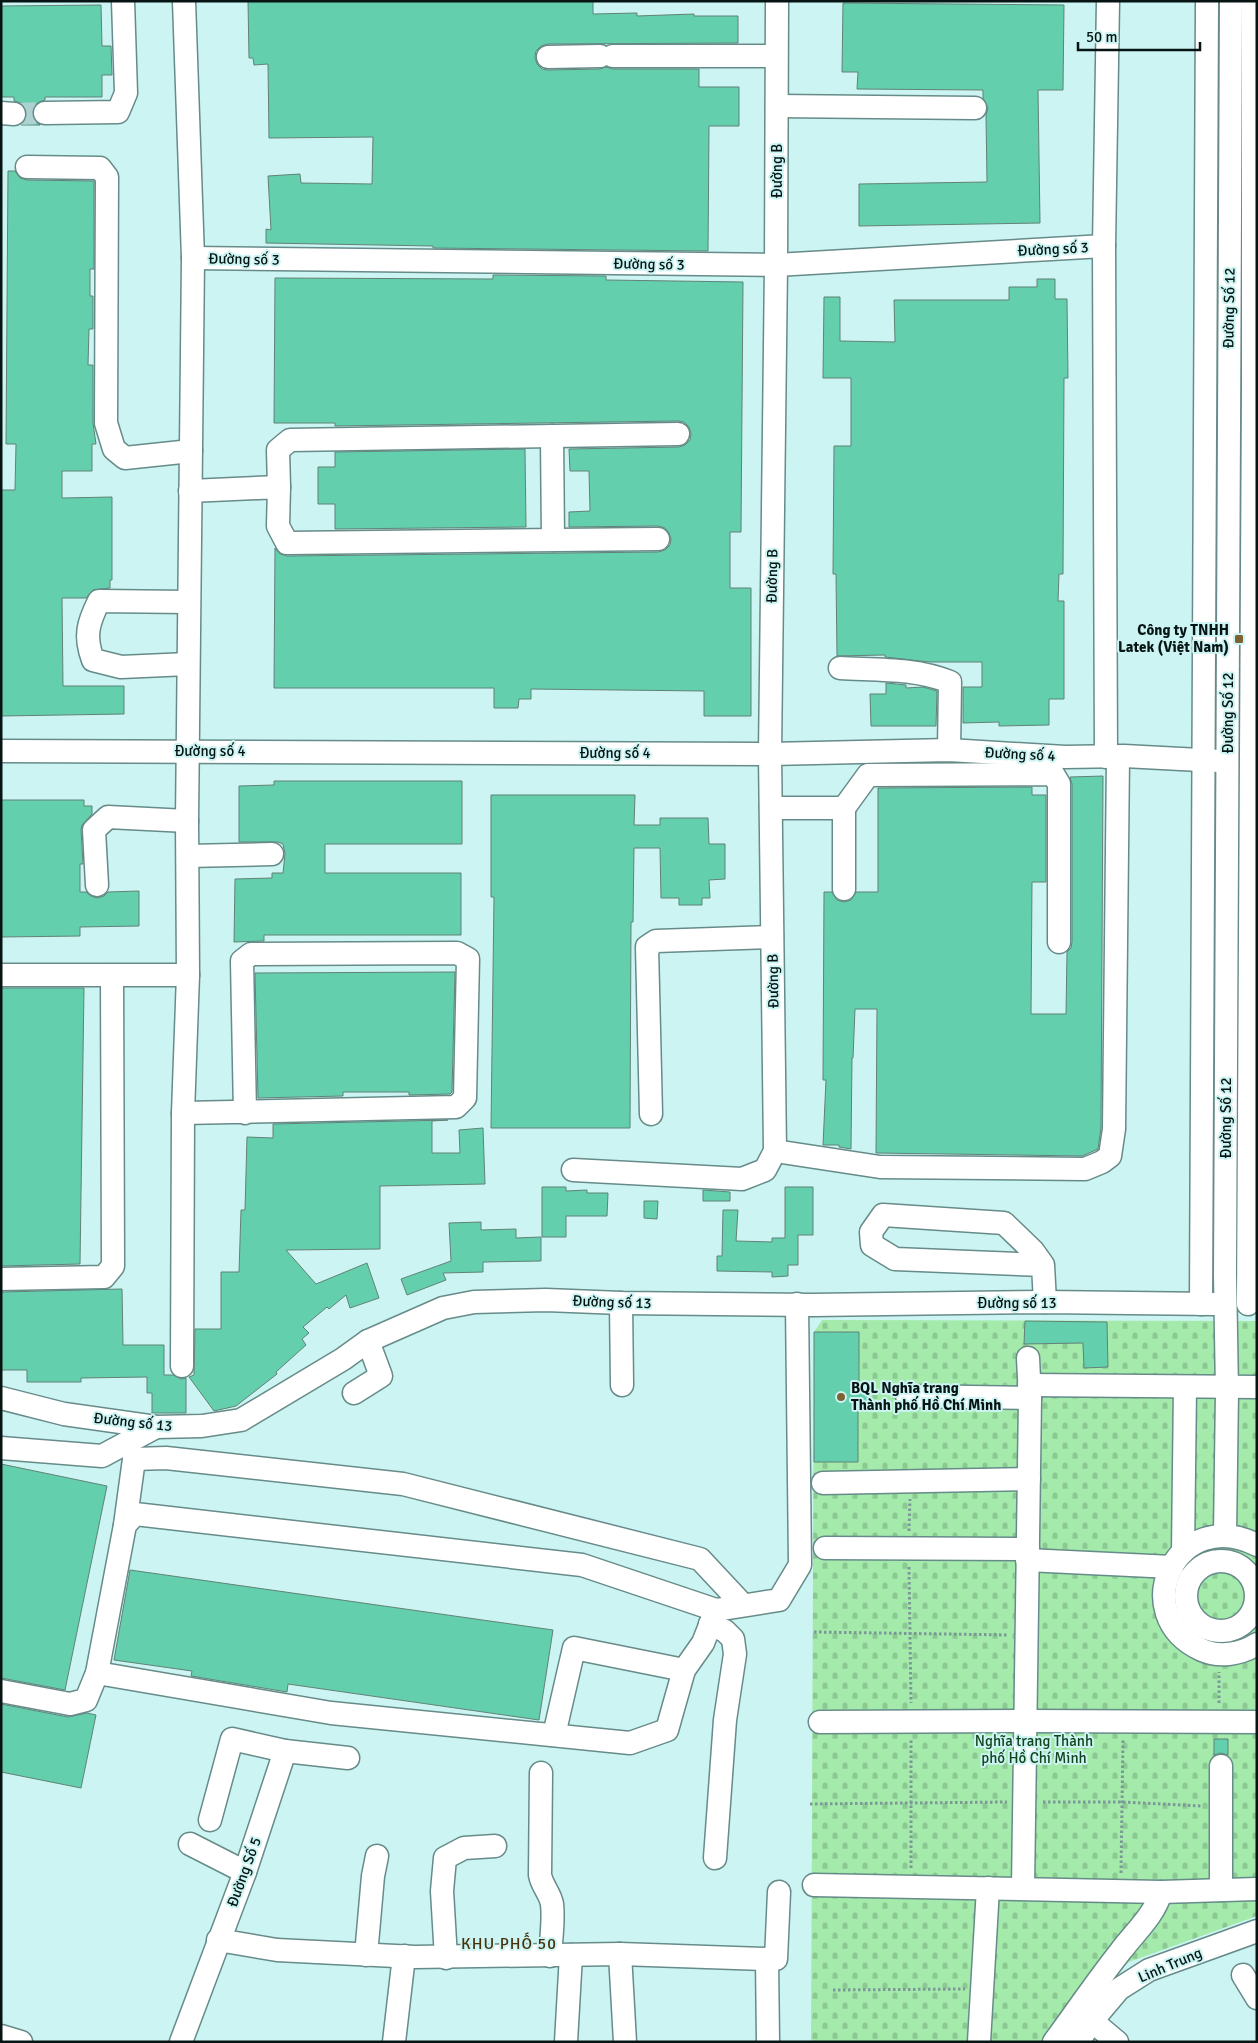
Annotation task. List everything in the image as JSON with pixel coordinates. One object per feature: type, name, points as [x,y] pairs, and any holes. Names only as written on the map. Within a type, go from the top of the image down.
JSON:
[{"type":"street","points":[[45,113],[118,112],[126,93],[123,1]]},
{"type":"street","points":[[182,1366],[183,1113],[188,975],[188,856],[186,821],[193,258],[184,1]]},
{"type":"street","name":"Đường B","points":[[775,1151],[770,754],[776,266],[776,1]]},
{"type":"street","points":[[573,1170],[742,1179],[765,1170],[775,1151],[880,1167],[1086,1169],[1110,1156],[1114,1130],[1112,757],[1104,246],[1108,1]]},
{"type":"street","name":"Đường Số 12","points":[[1200,1304],[1207,1]]},
{"type":"street","name":"Đường Số 12","points":[[1231,1],[1247,52],[1255,389],[1252,1304]]},
{"type":"street","name":"Đường Số 12","points":[[1225,1534],[1227,1387],[1224,1304],[1228,762],[1228,391],[1247,52],[1253,1]]},
{"type":"street","points":[[548,57],[776,56]]},
{"type":"street","points":[[777,106],[975,108]]},
{"type":"street","points":[[27,167],[100,168],[107,177],[106,423],[114,449],[125,458],[191,451]]},
{"type":"street","name":"Đường số 3","points":[[193,258],[776,266],[1104,246]]},
{"type":"street","points":[[658,539],[287,542],[278,526],[278,450],[290,440],[678,434]]},
{"type":"street","points":[[552,436],[553,540]]},
{"type":"street","points":[[190,491],[279,487]]},
{"type":"street","points":[[188,602],[99,601],[88,623],[89,650],[93,660],[120,667],[188,664]]},
{"type":"street","points":[[840,668],[920,673],[935,675],[950,682],[949,750]]},
{"type":"street","name":"Đường số 4","points":[[1,750],[770,754],[949,750],[1065,757],[1228,762]]},
{"type":"street","points":[[1228,762],[1254,766]]},
{"type":"street","points":[[844,889],[844,808],[868,775],[1053,774],[1058,784],[1059,942]]},
{"type":"street","points":[[771,808],[844,808]]},
{"type":"street","points":[[97,885],[94,830],[108,817],[186,821]]},
{"type":"street","points":[[188,856],[272,854]]},
{"type":"street","points":[[651,1114],[647,947],[656,941],[772,938]]},
{"type":"street","points":[[183,1113],[245,1113],[456,1107],[465,1098],[468,959],[457,953],[251,954],[242,961],[245,1113]]},
{"type":"street","points":[[1,975],[188,975]]},
{"type":"street","points":[[1,1279],[104,1277],[113,1266],[112,976]]},
{"type":"street","points":[[1043,1265],[895,1259],[872,1245],[871,1232],[883,1215],[1004,1222],[1043,1265],[1045,1302]]},
{"type":"street","name":"Đường số 13","points":[[1,1398],[64,1414],[156,1427],[202,1426],[241,1420],[343,1359],[368,1341],[442,1308],[474,1302],[546,1300],[621,1303],[797,1304],[1045,1302],[1252,1304]]},
{"type":"street","points":[[621,1303],[622,1385]]},
{"type":"street","points":[[97,1673],[331,1713],[630,1743],[667,1730],[684,1670],[703,1643],[713,1617],[743,1605],[778,1600],[800,1565],[797,1304]]},
{"type":"street","points":[[354,1394],[382,1376],[368,1341]]},
{"type":"street","points":[[1023,1888],[1030,1392],[1028,1358]]},
{"type":"street","points":[[1177,1560],[1185,1387]]},
{"type":"street","points":[[907,1396],[1185,1387],[1257,1387]]},
{"type":"street","points":[[1,1448],[102,1456],[156,1427]]},
{"type":"street","points":[[1,1691],[70,1704],[86,1700],[97,1673],[125,1525],[134,1459],[166,1458],[403,1484],[700,1559],[743,1605]]},
{"type":"street","points":[[823,1483],[1028,1479]]},
{"type":"street","points":[[125,1525],[136,1514],[582,1565],[713,1617],[733,1639],[735,1654],[725,1720],[715,1858]]},
{"type":"street","points":[[1257,1545],[1243,1538],[1225,1534],[1204,1538],[1188,1548],[1177,1560],[1166,1578],[1164,1597],[1168,1616],[1177,1632],[1191,1645],[1208,1653],[1219,1654],[1236,1653],[1257,1644]]},
{"type":"street","points":[[825,1548],[909,1548],[1028,1555],[1177,1560]]},
{"type":"street","points":[[554,1734],[574,1648],[684,1670]]},
{"type":"street","points":[[820,1722],[1257,1722]]},
{"type":"street","points":[[210,1820],[232,1739],[284,1751],[348,1758]]},
{"type":"street","name":"Đường Số 5","points":[[181,2042],[245,1872],[284,1751]]},
{"type":"street","points":[[1221,1766],[1221,1890]]},
{"type":"street","points":[[541,1773],[540,1875],[541,1884],[552,1903],[561,1955],[566,2042]]},
{"type":"street","points":[[190,1844],[245,1872]]},
{"type":"street","points":[[446,1958],[442,1891],[445,1858],[464,1848],[495,1846]]},
{"type":"street","points":[[366,1954],[373,1876],[377,1856]]},
{"type":"street","points":[[814,1885],[1161,1892],[1257,1889]]},
{"type":"street","points":[[979,2042],[988,1888]]},
{"type":"street","points":[[218,1940],[277,1950],[446,1958],[620,1954],[776,1959],[779,1892]]},
{"type":"street","points":[[1054,2042],[1121,1951],[1146,1921],[1158,1902],[1161,1892]]},
{"type":"street","name":"Linh Trung","points":[[1078,2042],[1092,2021],[1119,1989],[1150,1970],[1257,1931]]},
{"type":"street","points":[[620,1954],[625,2042]]},
{"type":"street","points":[[394,2042],[404,1956]]},
{"type":"street","points":[[767,1959],[768,2042]]},
{"type":"street","points":[[1243,1975],[1257,1998]]},
{"type":"street","points":[[1092,2021],[1117,2042]]},
{"type":"street","points":[[1,2036],[21,2042]]},
{"type":"path","points":[[911,1481],[909,1548],[911,1886]]},
{"type":"path","points":[[814,1632],[1027,1635]]},
{"type":"path","points":[[1219,1654],[1219,1722]]},
{"type":"path","points":[[1121,1891],[1124,1721]]},
{"type":"path","points":[[833,1990],[981,1989]]},
{"type":"green space","name":"Nghĩa trang Thành phố Hồ Chí Minh","points":[[822,1320],[1257,1321],[1257,1916],[1115,1967],[1063,2042],[811,2042],[814,1332]]},
{"type":"building","points":[[248,1],[593,1],[593,14],[637,13],[637,16],[694,14],[694,16],[738,16],[738,43],[548,44],[541,46],[536,51],[535,57],[537,64],[542,69],[548,70],[600,69],[606,67],[613,69],[699,69],[699,87],[739,87],[739,126],[709,126],[708,251],[433,248],[433,246],[266,243],[266,229],[271,230],[268,176],[300,174],[301,183],[372,184],[373,137],[269,138],[268,64],[254,65],[253,58],[249,58]]},
{"type":"building","points":[[843,3],[1064,5],[1063,90],[1038,90],[1040,223],[859,226],[859,184],[987,182],[986,115],[988,108],[983,98],[983,90],[857,89],[858,72],[842,72]]},
{"type":"building","points":[[101,5],[102,46],[111,46],[112,75],[102,75],[102,97],[45,97],[45,100],[34,106],[32,113],[34,120],[40,125],[21,125],[27,115],[26,108],[21,103],[14,101],[14,97],[1,97],[1,6]]},
{"type":"building","points":[[8,171],[15,171],[20,178],[27,180],[94,181],[94,269],[90,269],[90,296],[93,296],[93,329],[89,329],[88,365],[93,365],[93,423],[96,444],[92,444],[92,471],[62,471],[62,498],[112,497],[112,580],[110,580],[110,588],[93,590],[86,598],[62,598],[63,686],[124,686],[124,714],[1,716],[1,490],[15,490],[16,444],[6,444]]},
{"type":"building","points":[[493,275],[606,276],[606,280],[743,282],[741,532],[730,532],[730,588],[751,588],[751,716],[704,716],[704,691],[531,689],[531,699],[519,699],[518,708],[494,708],[494,688],[274,688],[275,548],[280,554],[287,556],[658,552],[665,550],[670,545],[669,533],[665,528],[658,526],[569,527],[569,512],[590,511],[589,471],[570,471],[569,449],[679,447],[685,445],[690,440],[689,427],[684,422],[335,426],[335,423],[274,423],[275,278],[493,279]]},
{"type":"building","points":[[1037,279],[1055,279],[1055,299],[1067,299],[1068,378],[1064,378],[1063,574],[1059,574],[1058,601],[1064,601],[1064,699],[1049,699],[1049,725],[999,726],[999,722],[963,723],[963,687],[982,687],[982,662],[929,662],[885,657],[885,655],[837,656],[836,574],[833,574],[834,446],[851,446],[851,378],[823,378],[824,297],[840,297],[840,341],[895,342],[894,300],[1009,300],[1009,287],[1037,287]]},
{"type":"building","points":[[525,449],[526,527],[335,529],[335,504],[318,504],[318,467],[335,467],[335,452]]},
{"type":"building","points":[[886,683],[906,685],[906,688],[923,687],[937,691],[936,726],[871,726],[870,694],[886,694]]},
{"type":"building","points":[[1103,776],[1101,1128],[1098,1149],[1082,1156],[876,1153],[877,1009],[855,1009],[852,1058],[851,1149],[839,1147],[839,1145],[823,1145],[826,1080],[823,1080],[824,892],[832,892],[837,900],[844,902],[851,900],[856,892],[878,892],[878,788],[1032,787],[1032,795],[1046,795],[1046,882],[1032,882],[1031,1014],[1066,1014],[1067,952],[1071,948],[1072,942],[1072,784],[1070,777]]},
{"type":"building","points":[[274,781],[462,781],[462,844],[325,844],[325,873],[461,873],[461,935],[264,935],[264,941],[234,942],[235,879],[272,878],[272,873],[283,873],[285,854],[283,844],[278,842],[239,842],[239,786],[274,785]]},
{"type":"building","points":[[491,795],[635,795],[634,825],[660,825],[660,818],[708,818],[709,844],[725,844],[725,879],[709,880],[710,898],[702,898],[702,905],[679,905],[679,898],[661,898],[660,848],[634,848],[633,922],[631,922],[630,1128],[491,1128],[494,897],[491,897]]},
{"type":"building","points":[[1,800],[84,800],[84,806],[92,806],[92,814],[82,825],[81,830],[83,864],[80,864],[80,892],[86,892],[97,898],[104,896],[108,892],[139,891],[139,926],[80,927],[80,936],[1,937]]},
{"type":"building","points":[[455,972],[452,1092],[450,1094],[409,1095],[409,1092],[343,1092],[343,1096],[258,1098],[255,973]]},
{"type":"building","points":[[1,988],[84,988],[80,1264],[1,1266]]},
{"type":"building","points":[[448,1120],[432,1121],[432,1153],[460,1153],[459,1130],[483,1128],[485,1184],[380,1186],[380,1249],[286,1250],[316,1284],[367,1263],[379,1298],[350,1308],[346,1295],[329,1309],[327,1307],[303,1327],[309,1333],[302,1339],[306,1345],[276,1372],[277,1374],[236,1406],[214,1411],[189,1377],[194,1375],[195,1329],[221,1329],[221,1272],[239,1272],[241,1210],[245,1210],[247,1137],[273,1138],[273,1124]]},
{"type":"building","points":[[542,1187],[566,1187],[566,1191],[587,1190],[587,1193],[608,1193],[607,1216],[566,1216],[566,1237],[542,1237]]},
{"type":"building","points":[[785,1187],[813,1187],[813,1235],[798,1235],[798,1265],[788,1265],[788,1276],[772,1277],[772,1272],[717,1271],[717,1256],[722,1256],[723,1210],[738,1210],[736,1241],[772,1242],[772,1238],[785,1238]]},
{"type":"building","points":[[703,1190],[730,1192],[730,1201],[703,1201]]},
{"type":"building","points":[[644,1201],[658,1201],[657,1219],[644,1218]]},
{"type":"building","points":[[481,1222],[481,1230],[516,1229],[516,1238],[541,1237],[541,1261],[483,1262],[483,1272],[443,1273],[446,1280],[407,1295],[401,1279],[451,1261],[449,1223]]},
{"type":"building","points":[[122,1289],[123,1345],[164,1345],[164,1375],[173,1375],[181,1379],[186,1378],[186,1413],[152,1413],[152,1393],[147,1393],[147,1377],[81,1378],[81,1382],[27,1382],[27,1370],[1,1370],[1,1292]]},
{"type":"building","points":[[1025,1321],[1107,1322],[1108,1367],[1084,1368],[1083,1343],[1024,1344]]},
{"type":"building","name":"BQL Nghĩa trang Thành phố Hồ Chí Minh","points":[[814,1332],[859,1332],[859,1385],[868,1386],[868,1409],[858,1408],[858,1462],[814,1462]]},
{"type":"building","points":[[1,1464],[107,1486],[65,1690],[1,1678]]},
{"type":"building","points":[[130,1570],[553,1630],[539,1720],[288,1684],[287,1692],[191,1676],[192,1671],[114,1660]]},
{"type":"building","points":[[1,1704],[68,1717],[87,1713],[96,1715],[81,1788],[1,1772]]},
{"type":"building","points":[[1214,1739],[1228,1739],[1228,1755],[1221,1753],[1214,1755]]},
{"type":"tunnel","points":[[14,114],[45,113]]},
{"type":"place","name":"Công ty TNHH Latek (Việt Nam)","points":[[1239,639]]},
{"type":"place","name":"BQL Nghĩa trang Thành phố Hồ Chí Minh","points":[[841,1397]]},
{"type":"district","name":"KHU PHỐ 50","points":[[509,1944]]}]
